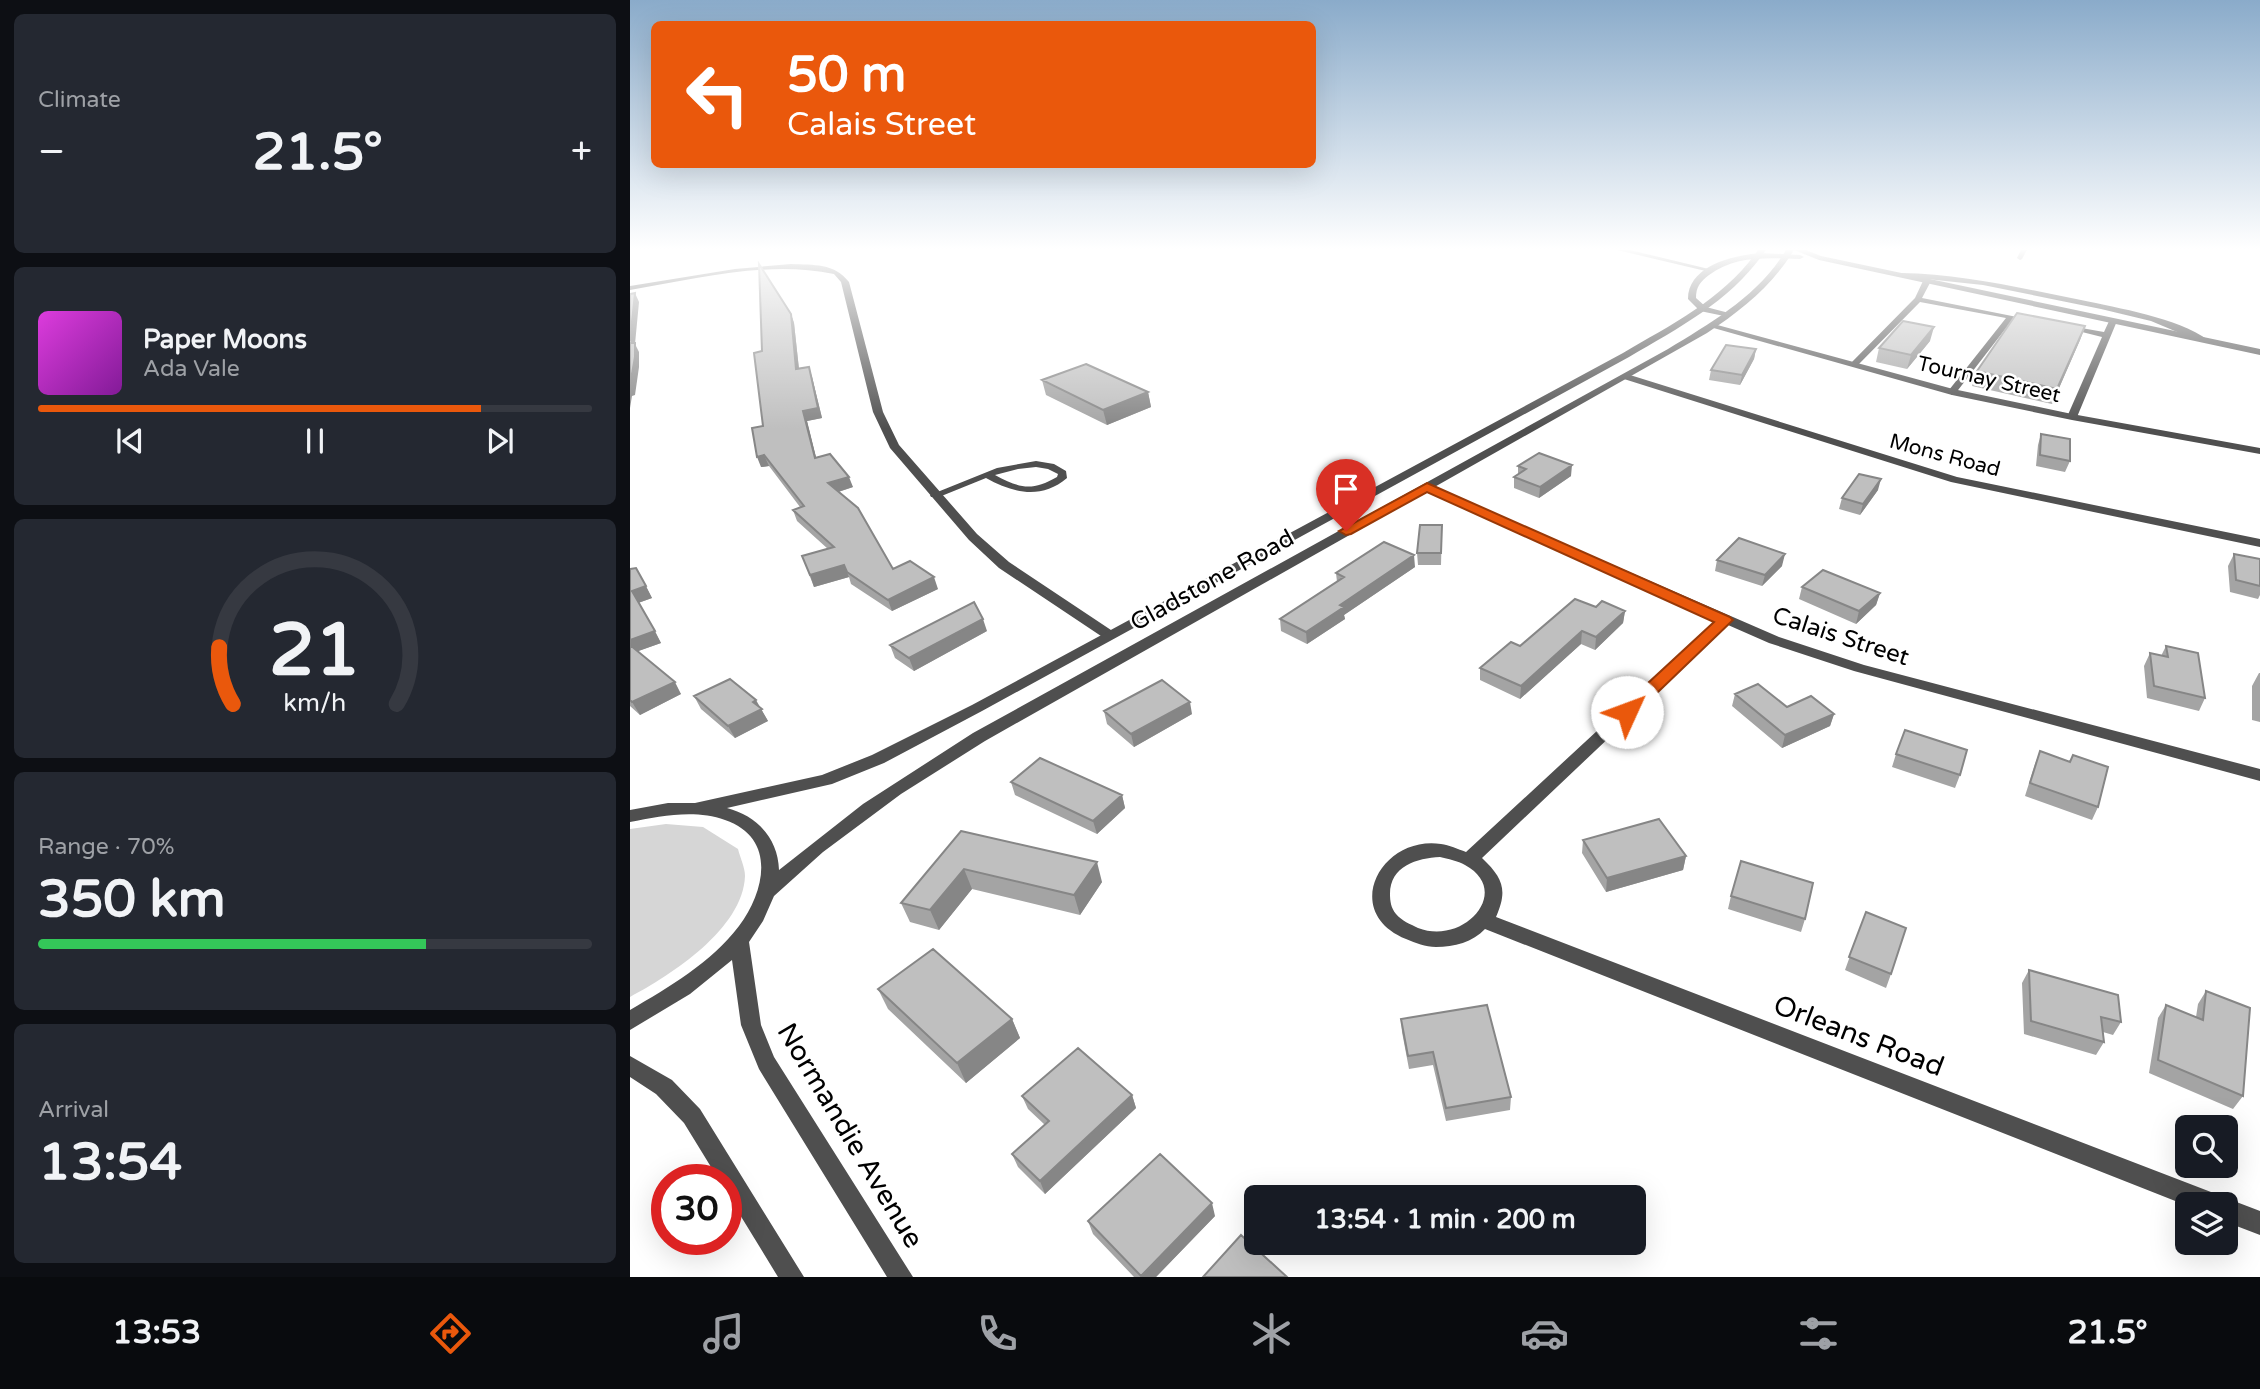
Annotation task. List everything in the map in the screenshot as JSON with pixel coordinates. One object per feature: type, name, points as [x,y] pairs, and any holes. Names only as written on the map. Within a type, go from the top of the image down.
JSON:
[{"type":"street","points":[[852,310],[878,412],[894,446],[935,495],[1003,565],[1109,635]]},
{"type":"street","name":"Gladstone Road","points":[[696,809],[826,780],[857,768],[977,708],[1615,361],[1702,310]]},
{"type":"street","points":[[1705,310],[1726,315]]},
{"type":"street","name":"Gladstone Road","points":[[767,892],[807,854],[895,788],[1160,635],[1627,377],[1708,328],[1732,310]]},
{"type":"street","points":[[2060,310],[2260,352]]},
{"type":"street","name":"Tournay Street","points":[[1676,324],[1708,328],[1854,364],[1952,392],[2260,451]]},
{"type":"street","points":[[1615,361],[1641,369]]},
{"type":"street","points":[[1587,376],[1613,384]]},
{"type":"street","name":"Mons Road","points":[[1627,377],[1955,480],[2260,543]]},
{"type":"street","points":[[1421,466],[1446,476]]},
{"type":"street","points":[[1382,486],[1391,493],[1408,497]]},
{"type":"street","name":"Calais Street","points":[[1427,487],[1725,620],[1859,668],[2260,775]]},
{"type":"street","points":[[1137,620],[1160,635]]},
{"type":"street","points":[[1471,858],[1725,620]]},
{"type":"street","points":[[1083,649],[1088,657],[1106,666]]},
{"type":"street","points":[[630,1021],[691,984],[739,940],[756,916],[767,892],[771,865],[766,843],[750,825],[727,814],[696,809],[636,812]]},
{"type":"street","points":[[1440,850],[1471,858],[1483,867],[1492,880],[1495,894],[1485,921],[1473,931],[1458,937],[1423,939],[1393,925],[1384,913],[1380,900],[1381,886],[1386,874],[1395,864],[1409,856],[1440,850]]},
{"type":"street","name":"Orleans Road","points":[[1485,921],[2180,1192]]},
{"type":"street","name":"Normandie Avenue","points":[[739,940],[751,1025],[766,1062],[901,1277]]},
{"type":"street","points":[[630,1066],[664,1087],[692,1116],[792,1277]]},
{"type":"street","points":[[2238,1215],[2260,1223]]},
{"type":"lane","points":[[1854,364],[1908,310]]},
{"type":"lane","points":[[1973,310],[2039,322]]},
{"type":"lane","points":[[2114,310],[2163,321],[2204,340]]},
{"type":"lane","points":[[1952,392],[2011,317]]},
{"type":"lane","points":[[2072,417],[2113,321]]},
{"type":"lane","points":[[2066,327],[2106,335]]},
{"type":"lane","points":[[935,495],[989,476],[1038,462],[1057,467],[1063,473],[1062,478],[1051,484],[1024,492],[1016,491],[989,476]]},
{"type":"shaded area","points":[[666,824],[703,827],[738,849],[745,876],[741,896],[719,932],[702,948],[665,976],[630,997],[630,829]]},
{"type":"building","points":[[630,310],[633,310],[630,341]]},
{"type":"building","points":[[761,310],[788,310],[791,314],[796,369],[809,367],[818,408],[803,411],[815,458],[830,454],[849,477],[828,483],[858,508],[893,569],[910,561],[934,577],[888,600],[847,572],[844,565],[810,575],[802,556],[834,547],[793,510],[804,506],[764,455],[757,457],[752,428],[763,426],[754,353],[762,351]]},
{"type":"building","points":[[2017,313],[2085,326],[2057,389],[1977,371]]},
{"type":"building","points":[[1903,321],[1934,327],[1911,355],[1879,348]]},
{"type":"building","points":[[630,343],[635,343],[635,357],[630,385]]},
{"type":"building","points":[[1726,345],[1756,349],[1742,375],[1711,370]]},
{"type":"building","points":[[1086,364],[1148,392],[1103,410],[1042,380]]},
{"type":"building","points":[[2041,434],[2070,439],[2070,461],[2040,455]]},
{"type":"building","points":[[1539,453],[1572,465],[1540,487],[1514,477],[1526,469],[1518,466]]},
{"type":"building","points":[[1859,474],[1881,479],[1863,504],[1842,498]]},
{"type":"building","points":[[1420,525],[1442,525],[1441,553],[1417,553]]},
{"type":"building","points":[[1739,538],[1785,554],[1765,575],[1717,560]]},
{"type":"building","points":[[1384,542],[1414,555],[1340,605],[1344,607],[1306,632],[1280,619],[1344,577],[1336,573]]},
{"type":"building","points":[[2234,554],[2260,559],[2260,586],[2236,580]]},
{"type":"building","points":[[636,568],[646,586],[632,591],[655,631],[630,640],[630,569]]},
{"type":"building","points":[[1823,570],[1880,593],[1859,611],[1802,587]]},
{"type":"building","points":[[1575,599],[1596,607],[1602,601],[1625,611],[1596,637],[1582,631],[1521,686],[1480,668],[1511,642],[1520,646]]},
{"type":"building","points":[[974,602],[983,619],[909,658],[890,645]]},
{"type":"building","points":[[630,645],[675,682],[632,702]]},
{"type":"building","points":[[2166,646],[2198,653],[2205,698],[2154,686],[2150,653],[2168,657]]},
{"type":"building","points":[[730,679],[756,700],[753,702],[762,709],[728,726],[694,696]]},
{"type":"building","points":[[1162,680],[1190,702],[1131,734],[1104,711]]},
{"type":"building","points":[[1758,684],[1787,707],[1811,696],[1834,714],[1785,735],[1735,694]]},
{"type":"building","points":[[1905,730],[1967,750],[1960,775],[1896,754]]},
{"type":"building","points":[[2040,751],[2070,762],[2073,755],[2108,767],[2098,807],[2030,783]]},
{"type":"building","points":[[1040,758],[1122,795],[1093,821],[1011,782]]},
{"type":"building","points":[[1659,819],[1686,856],[1607,878],[1583,840]]},
{"type":"building","points":[[961,831],[1097,862],[1074,895],[964,869],[930,910],[901,903]]},
{"type":"building","points":[[1741,861],[1813,883],[1805,919],[1731,896]]},
{"type":"building","points":[[1866,912],[1906,928],[1891,974],[1849,957]]},
{"type":"building","points":[[933,949],[1012,1019],[957,1063],[878,989]]},
{"type":"building","points":[[2029,970],[2118,995],[2121,1022],[2101,1017],[2104,1042],[2031,1021]]},
{"type":"building","points":[[2206,991],[2250,1008],[2243,1096],[2158,1060],[2166,1005],[2203,1020]]},
{"type":"building","points":[[1487,1005],[1511,1097],[1446,1108],[1433,1052],[1408,1056],[1401,1019]]},
{"type":"building","points":[[1078,1048],[1132,1095],[1040,1181],[1012,1154],[1049,1121],[1022,1096]]},
{"type":"building","points":[[1160,1154],[1212,1203],[1141,1276],[1088,1221]]},
{"type":"building","points":[[1241,1235],[1244,1238],[1244,1255],[1263,1255],[1287,1277],[1203,1277]]},
{"type":"route","points":[[1346,531],[1427,487],[1725,620],[1627,712]]}]
